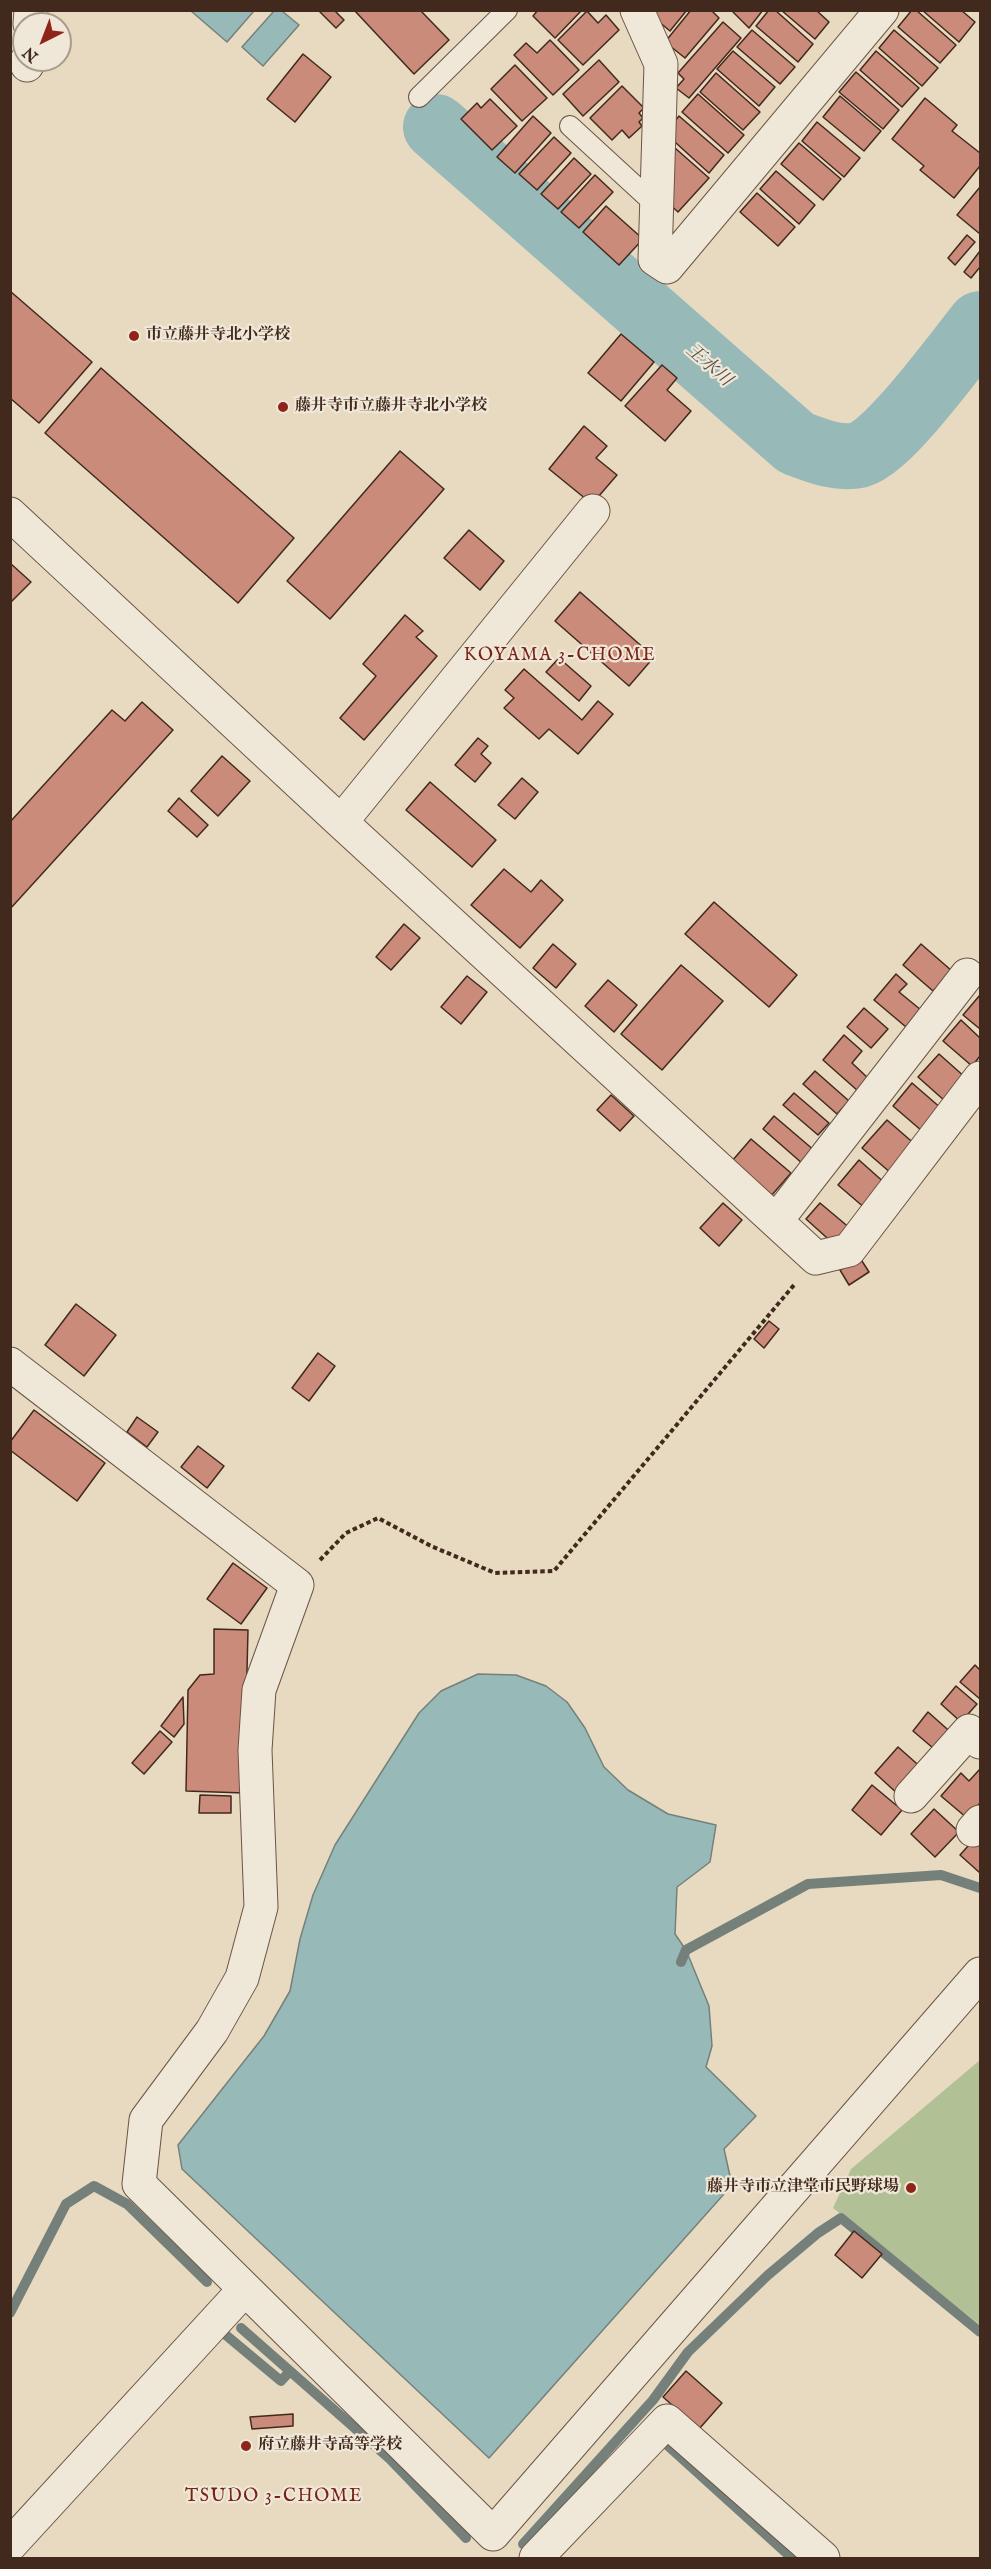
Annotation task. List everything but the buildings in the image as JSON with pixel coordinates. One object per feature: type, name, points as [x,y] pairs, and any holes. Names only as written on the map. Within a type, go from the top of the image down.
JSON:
[{"type":"street","points":[[637,10],[661,64],[655,259],[667,267],[882,10]]},
{"type":"street","points":[[341,822],[593,511]]},
{"type":"street","points":[[10,514],[341,822],[816,1258],[849,1250],[981,1078]]},
{"type":"street","points":[[776,1221],[968,975]]},
{"type":"street","points":[[10,1364],[297,1585],[259,1690],[255,1750],[261,1906],[242,1978],[212,2031],[146,2120],[139,2184],[518,2559]]},
{"type":"street","points":[[911,1796],[969,1731],[981,1742]]},
{"type":"street","points":[[493,2534],[981,1974]]},
{"type":"street","points":[[10,2546],[245,2289]]},
{"type":"street","points":[[536,2559],[667,2421],[823,2559]]},
{"type":"lane","points":[[419,97],[507,10]]},
{"type":"lane","points":[[570,126],[657,206]]},
{"type":"path","points":[[297,1585],[346,1533],[378,1518],[431,1546],[495,1573],[554,1571],[816,1258]]},
{"type":"green space","name":"藤井寺市立津堂市民野球場","points":[[980,2060],[980,2325],[833,2208],[851,2169]]},
{"type":"water","points":[[191,11],[254,11],[227,42]]},
{"type":"water","points":[[274,11],[282,11],[299,25],[263,66],[242,47]]},
{"type":"water","points":[[478,1674],[516,1675],[546,1686],[567,1702],[585,1728],[604,1767],[628,1790],[668,1814],[716,1825],[710,1862],[677,1887],[675,1934],[686,1950],[709,2006],[712,2046],[706,2067],[756,2116],[724,2149],[732,2185],[489,2458],[182,2169],[178,2145],[264,2036],[290,1991],[300,1939],[313,1895],[335,1845],[419,1713],[441,1691]]},
{"type":"waterway","name":"王水川","points":[[436,127],[796,443],[811,449],[827,454],[851,456],[859,455],[872,448],[904,418],[980,324]]},
{"type":"waterway","points":[[681,1962],[686,1950],[808,1884],[941,1875],[980,1888]]},
{"type":"waterway","points":[[10,2313],[66,2204],[94,2186],[127,2204],[207,2282]]},
{"type":"waterway","points":[[523,2544],[653,2400],[688,2352],[768,2275],[818,2233],[841,2218],[980,2332]]},
{"type":"waterway","points":[[241,2328],[390,2459],[466,2538]]},
{"type":"waterway","points":[[217,2335],[221,2331],[281,2381],[290,2371]]},
{"type":"waterway","points":[[665,2443],[792,2558]]},
{"type":"place","name":"市立藤井寺北小学校","points":[[134,336]]},
{"type":"place","name":"藤井寺市立藤井寺北小学校","points":[[283,407]]},
{"type":"place","name":"藤井寺市立津堂市民野球場","points":[[911,2188]]},
{"type":"place","name":"府立藤井寺高等学校","points":[[246,2446]]},
{"type":"district","name":"KOYAMA 3-CHOME","points":[[560,656]]},
{"type":"district","name":"TSUDO 3-CHOME","points":[[274,2497]]}]
